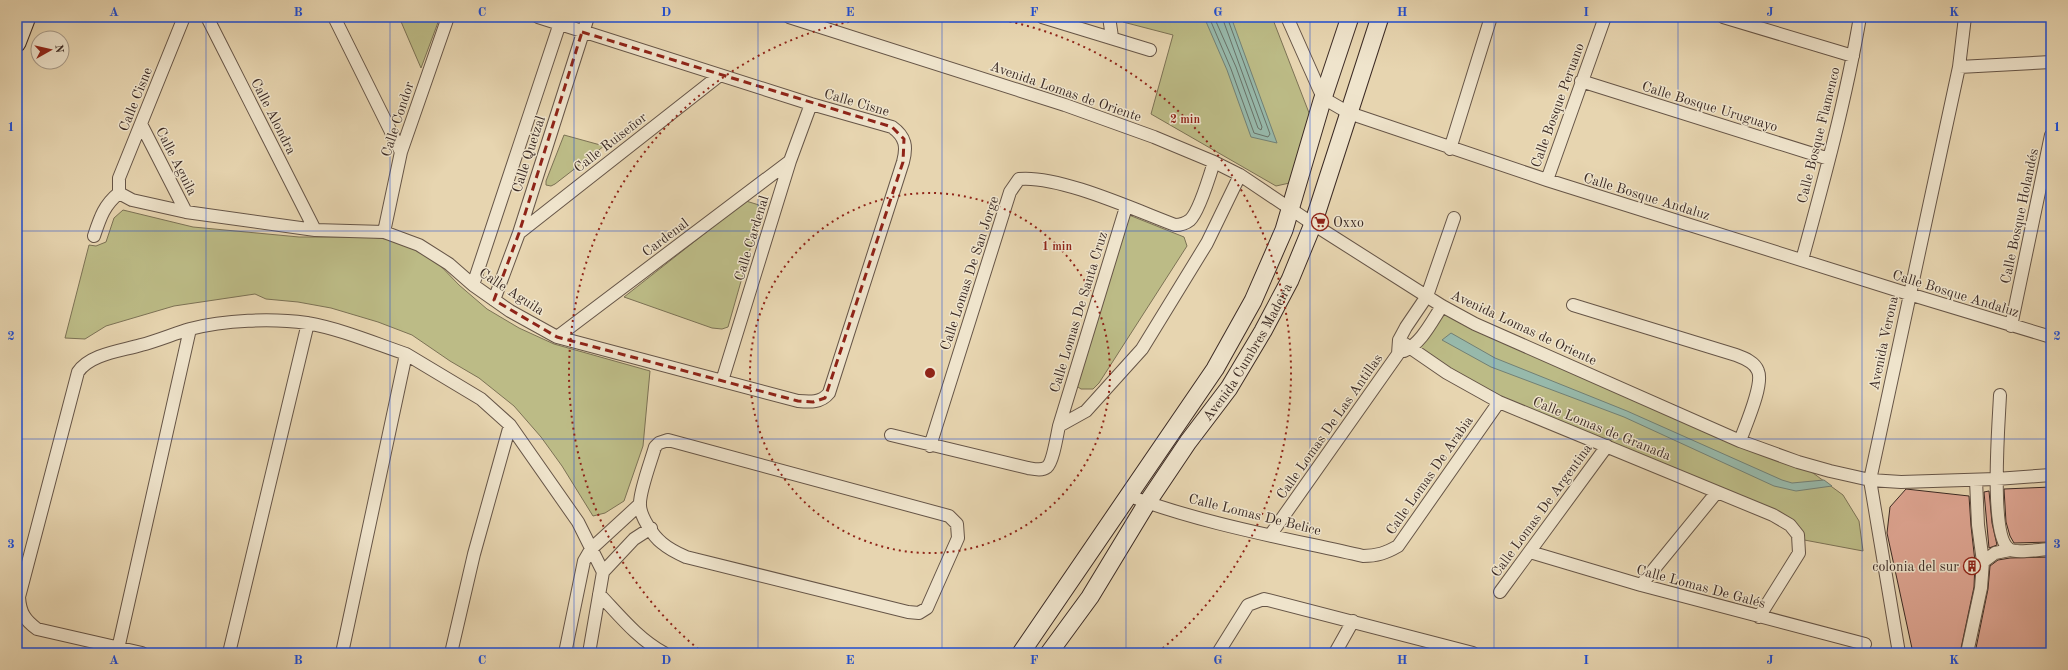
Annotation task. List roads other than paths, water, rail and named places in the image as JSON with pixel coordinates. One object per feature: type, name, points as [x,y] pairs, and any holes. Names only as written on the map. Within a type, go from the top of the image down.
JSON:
[{"type":"street","points":[[17,43],[27,17]]},
{"type":"street","name":"Calle Cisne","points":[[119,194],[119,178],[184,17]]},
{"type":"street","name":"Calle Alondra","points":[[207,17],[315,230]]},
{"type":"street","points":[[334,17],[401,152]]},
{"type":"street","name":"Calle Condor","points":[[384,232],[401,152],[448,17]]},
{"type":"street","name":"Calle Cisne","points":[[538,17],[561,20],[582,32],[811,104],[892,127],[899,132],[904,139],[906,150],[829,393],[824,398]]},
{"type":"street","name":"Calle Quetzal","points":[[494,300],[519,233],[588,17]]},
{"type":"street","name":"Avenida Lomas de Oriente","points":[[789,17],[1065,105],[1154,137],[1214,162],[1240,175],[1313,224],[1442,306],[1482,327],[1740,441],[1798,462],[1870,480],[1901,482],[1976,480],[2051,475]]},
{"type":"street","points":[[1042,17],[1112,37],[1150,50]]},
{"type":"street","points":[[1109,17],[1112,37]]},
{"type":"street","points":[[1287,17],[1323,98]]},
{"type":"street","name":"Avenida Cumbres Madeira","points":[[1021,653],[1127,495],[1215,369],[1253,301],[1292,209],[1323,98],[1350,17]]},
{"type":"street","name":"Avenida Cumbres Madeira","points":[[1049,653],[1090,597],[1147,503],[1188,442],[1229,388],[1263,331],[1290,280],[1313,224],[1380,17]]},
{"type":"street","points":[[1450,149],[1491,17]]},
{"type":"street","name":"Calle Bosque Peruano","points":[[1546,180],[1605,17]]},
{"type":"street","points":[[1723,17],[1853,56]]},
{"type":"street","name":"Calle Bosque Flamenco","points":[[1802,260],[1829,159],[1853,56],[1860,17]]},
{"type":"street","name":"Avenida Verona","points":[[1899,653],[1870,480],[1958,68],[1965,17]]},
{"type":"street","name":"Calle Quetzal","points":[[473,285],[561,20]]},
{"type":"street","points":[[1958,68],[2051,62]]},
{"type":"street","name":"Calle Ruiseñor","points":[[519,233],[720,75]]},
{"type":"street","name":"Calle Bosque Uruguayo","points":[[1581,81],[1829,159]]},
{"type":"street","name":"Calle Bosque Andaluz","points":[[1323,98],[1349,113],[1450,149],[2011,326],[2051,337]]},
{"type":"street","name":"Calle Cardenal","points":[[722,381],[790,161],[811,104]]},
{"type":"street","name":"Calle Aguila","points":[[141,124],[186,212]]},
{"type":"street","name":"Calle Bosque Holandés","points":[[2011,326],[2051,135]]},
{"type":"street","name":"Cardenal","points":[[557,337],[790,161]]},
{"type":"street","points":[[1126,207],[1175,225],[1184,224],[1191,220],[1203,194],[1214,162]]},
{"type":"street","points":[[1059,426],[1086,411],[1142,349],[1207,243],[1240,175]]},
{"type":"street","name":"Calle Lomas De San Jorge","points":[[930,446],[1010,192],[1019,179],[1031,178],[1060,183],[1126,207]]},
{"type":"street","points":[[94,236],[102,212],[109,200],[119,194]]},
{"type":"street","name":"Calle Aguila","points":[[119,194],[132,200],[186,212],[315,230],[384,232],[419,245],[449,264],[473,285],[510,312],[557,337],[798,401],[813,402],[824,398]]},
{"type":"street","name":"Calle Lomas De Santa Cruz","points":[[930,446],[1039,470],[1047,467],[1050,462],[1059,426],[1126,207]]},
{"type":"street","name":"Calle Lomas De Las Antillas","points":[[1398,354],[1399,340],[1427,296],[1454,218]]},
{"type":"street","points":[[1573,305],[1736,355],[1750,361],[1758,371],[1759,385],[1740,441]]},
{"type":"street","name":"Calle Lomas De Las Antillas","points":[[1270,534],[1398,354],[1411,348],[1442,306]]},
{"type":"street","points":[[142,653],[118,649],[37,629],[26,621],[19,609],[19,597],[78,372],[84,364],[110,354],[156,341],[190,329],[234,322],[271,321],[308,324],[347,333],[406,354],[482,399],[510,425],[578,522],[603,572]]},
{"type":"street","points":[[229,653],[308,324]]},
{"type":"street","points":[[118,649],[190,329]]},
{"type":"street","name":"Calle Lomas de Granada","points":[[1399,340],[1447,373],[1499,402],[1773,515],[1790,525],[1798,535],[1799,553],[1759,617]]},
{"type":"street","points":[[342,653],[406,354]]},
{"type":"street","points":[[2000,395],[1996,479],[1999,523],[2007,547]]},
{"type":"street","name":"Calle Lomas De Arabia","points":[[1377,556],[1398,546],[1499,402]]},
{"type":"street","points":[[451,653],[474,554],[510,425]]},
{"type":"street","points":[[891,435],[930,446]]},
{"type":"street","points":[[668,440],[949,516],[957,524],[958,538],[927,608],[918,613],[686,557],[673,551],[661,542],[651,528],[643,515],[640,504],[655,447],[659,443],[668,440]]},
{"type":"street","name":"Calle Lomas De Argentina","points":[[1500,592],[1607,446]]},
{"type":"street","points":[[1966,653],[1981,588],[1983,562],[1978,525],[1976,480]]},
{"type":"street","points":[[1641,585],[1717,492]]},
{"type":"street","name":"Calle Lomas De Belice","points":[[1127,495],[1147,503],[1270,534],[1363,556],[1377,556]]},
{"type":"street","points":[[565,653],[584,561],[591,549],[640,504]]},
{"type":"street","points":[[589,653],[603,572],[634,539],[651,528]]},
{"type":"street","points":[[1983,562],[1995,553],[2007,547],[2019,551],[2051,549]]},
{"type":"street","name":"Calle Lomas De Galés","points":[[1530,552],[1641,585],[1866,644]]},
{"type":"street","points":[[599,594],[638,635],[651,646],[664,653]]},
{"type":"street","points":[[1218,653],[1248,605],[1264,599],[1353,621],[1454,651],[1473,653]]},
{"type":"street","points":[[1335,653],[1353,621]]},
{"type":"water","points":[[1204,17],[1231,17],[1277,143],[1251,137],[1227,70]]},
{"type":"water","points":[[1451,333],[1495,358],[1627,411],[1782,480],[1792,483],[1824,480],[1832,486],[1796,491],[1774,486],[1624,417],[1491,367],[1442,340]]},
{"type":"place","name":"Oxxo","points":[[1320,222]]},
{"type":"place","name":"colonia del sur","points":[[1972,566]]}]
